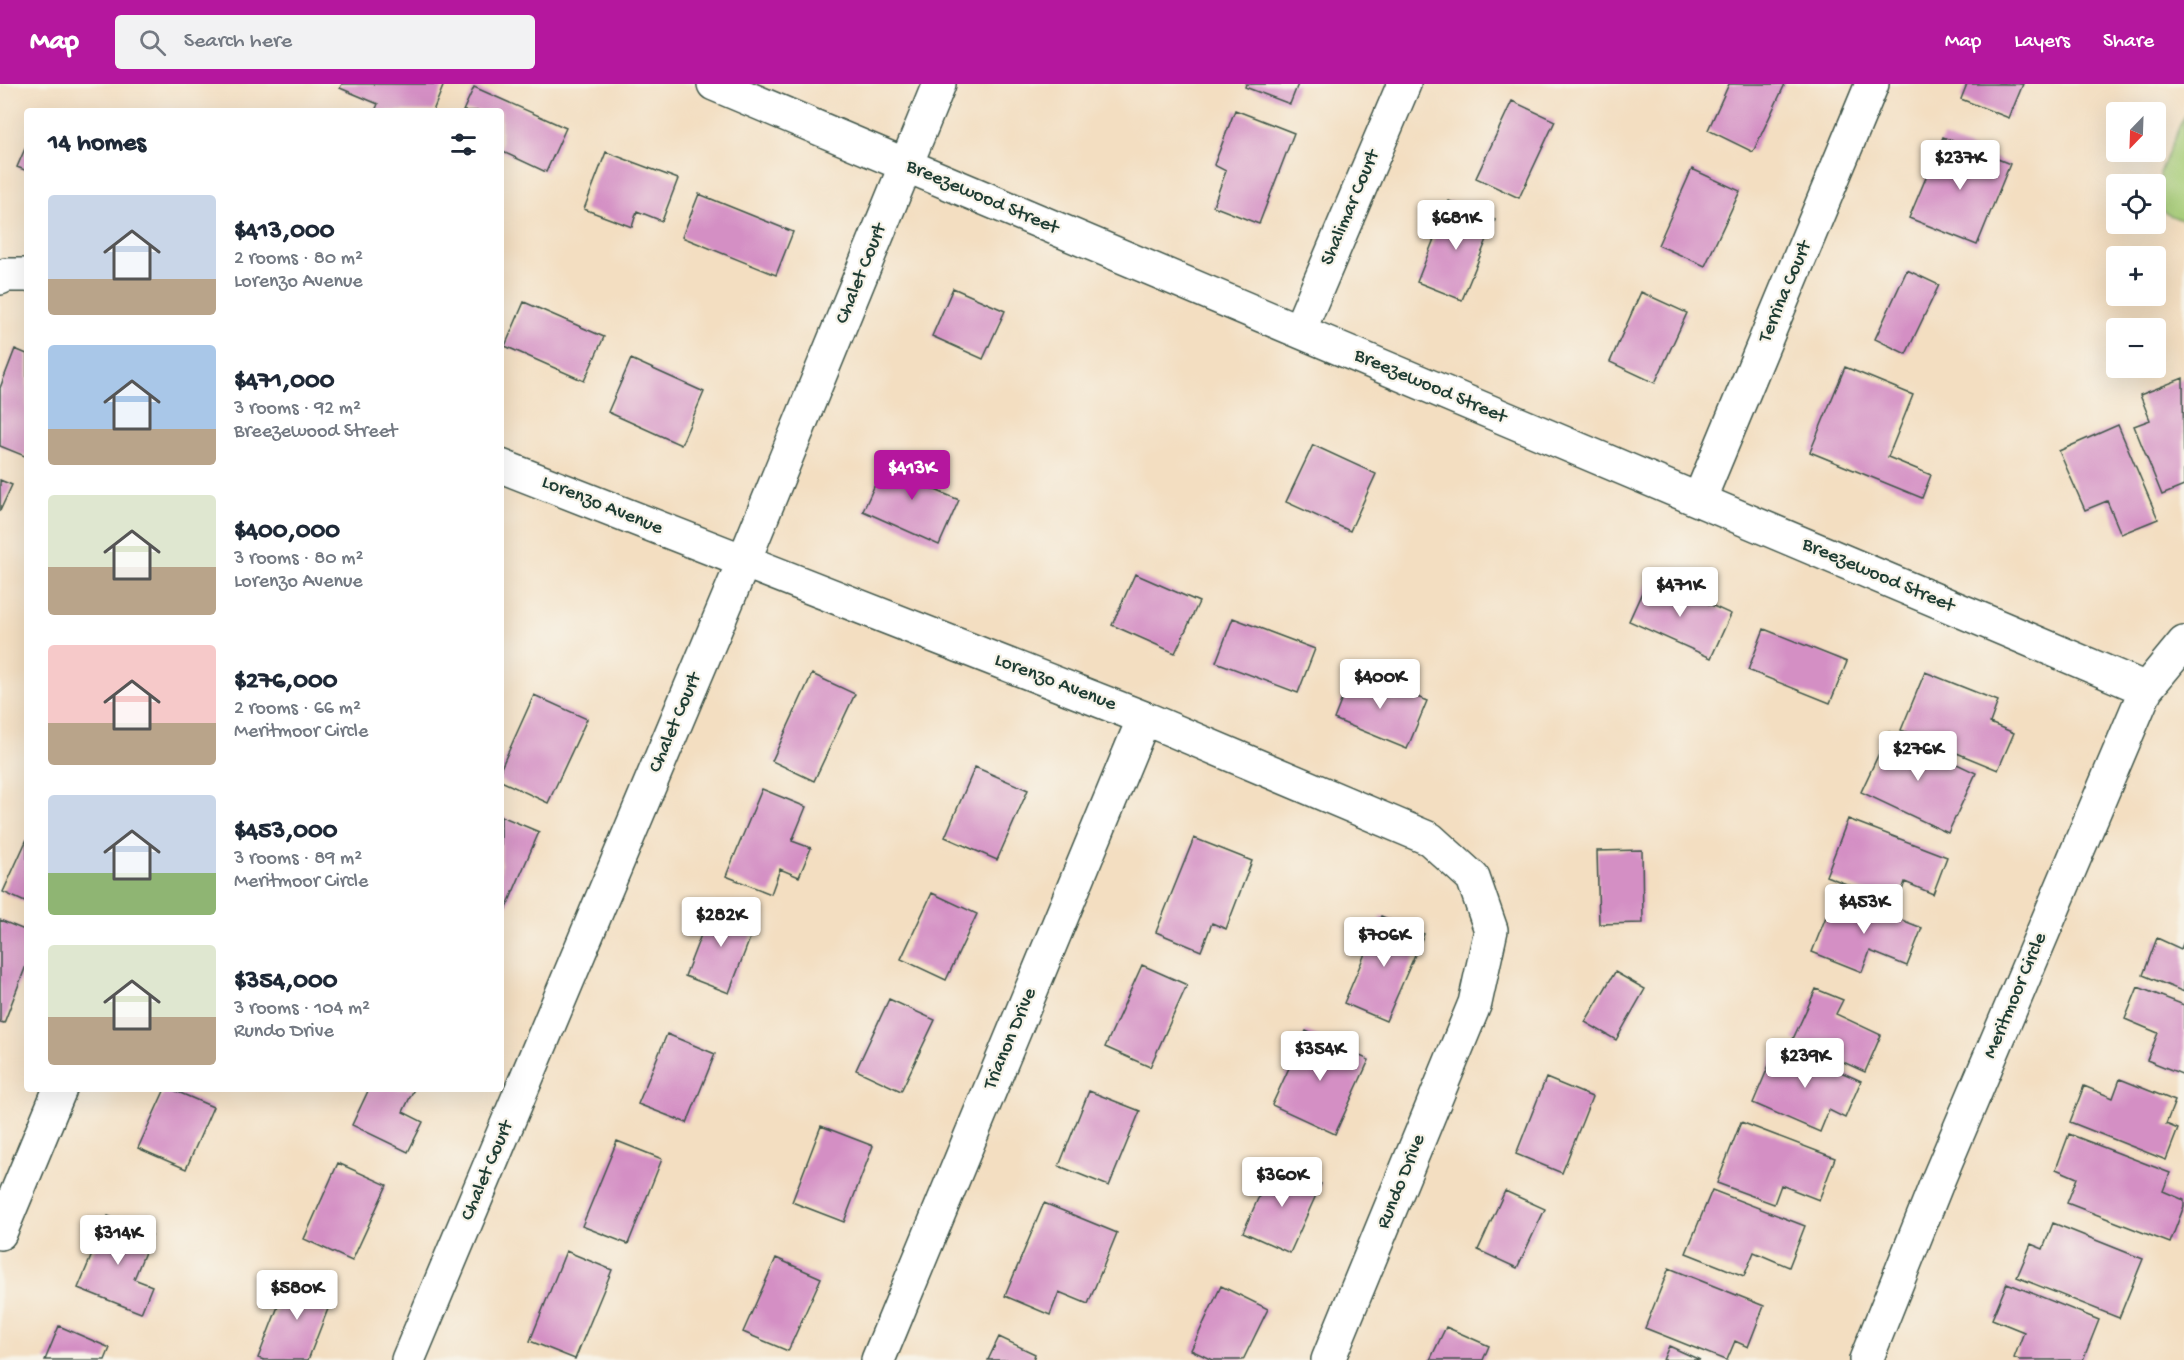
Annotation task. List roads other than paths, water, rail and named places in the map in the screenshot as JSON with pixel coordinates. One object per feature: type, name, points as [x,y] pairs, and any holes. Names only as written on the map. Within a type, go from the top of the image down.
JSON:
[{"type":"street","name":"Breezewood Street","points":[[714,84],[2146,689]]},
{"type":"street","name":"Chalet Court","points":[[408,1360],[743,562],[939,84]]},
{"type":"street","name":"Shalimar Court","points":[[1299,331],[1404,84]]},
{"type":"street","name":"Terrina Court","points":[[1699,500],[1872,84]]},
{"type":"street","points":[[0,278],[6,275],[24,275]]},
{"type":"street","name":"Lorenzo Avenue","points":[[504,467],[1144,718],[1430,839],[1473,878],[1491,930],[1475,1003]]},
{"type":"street","name":"Meritmoor Circle","points":[[1866,1360],[1938,1180],[2146,689],[2184,643]]},
{"type":"street","name":"Trianon Drive","points":[[878,1360],[1144,718]]},
{"type":"street","name":"Rundo Drive","points":[[1328,1360],[1475,1003]]},
{"type":"street","points":[[0,1233],[59,1092]]}]
